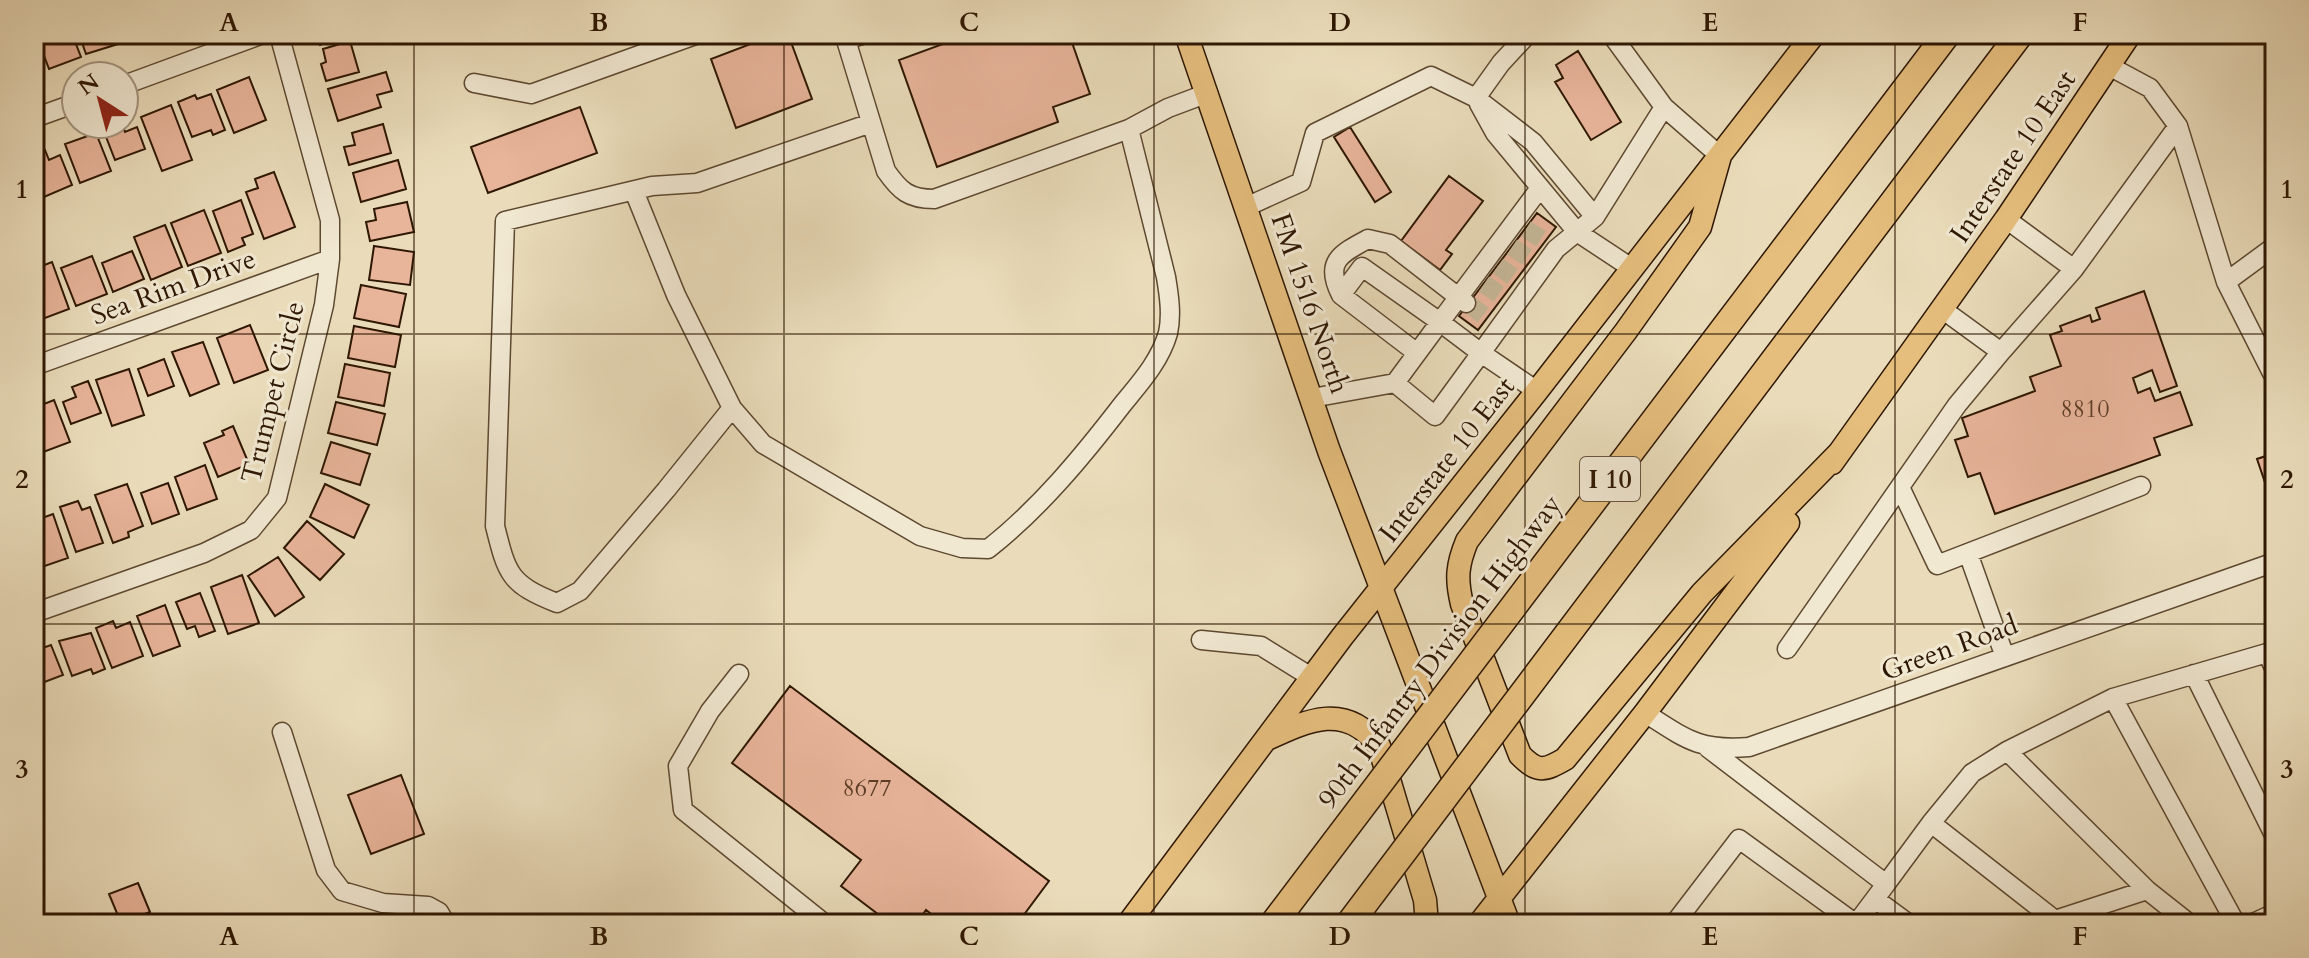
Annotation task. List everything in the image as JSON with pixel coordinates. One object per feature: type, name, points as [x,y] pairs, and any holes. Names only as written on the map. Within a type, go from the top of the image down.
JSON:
[{"type":"highway","name":"90th Infantry Division Highway","points":[[1273,924],[1947,34]]},
{"type":"highway","name":"I 10","points":[[1349,924],[2020,34]]},
{"type":"main road","name":"FM 1516 North","points":[[1186,34],[1381,590],[1509,924]]},
{"type":"main road","name":"Interstate 10 East","points":[[1128,924],[1311,677],[1814,34]]},
{"type":"main road","name":"Interstate 10 East","points":[[1479,924],[1645,713],[1839,453],[2006,219],[2130,34]]},
{"type":"main road","points":[[1720,156],[1700,227],[1626,331],[1467,541],[1458,563],[1456,581],[1462,604],[1520,755],[1532,767],[1547,769],[1565,759],[1702,593],[1839,453]]},
{"type":"main road","points":[[1264,740],[1305,722],[1326,718],[1348,721],[1368,732],[1379,746],[1425,900],[1427,924]]},
{"type":"street","points":[[140,79],[263,34]]},
{"type":"street","name":"Trumpet Circle","points":[[34,613],[204,553],[251,530],[277,498],[324,305],[330,259],[330,220],[279,34]]},
{"type":"street","points":[[474,83],[531,94],[698,34]]},
{"type":"street","points":[[865,34],[846,40],[886,171],[907,196],[922,199],[934,199],[1129,129],[1168,108],[1208,93]]},
{"type":"street","points":[[1476,98],[1501,63],[1528,34]]},
{"type":"street","points":[[1611,34],[1664,107],[1720,156]]},
{"type":"street","points":[[2109,66],[2150,88],[2178,126],[2226,282],[2272,373],[2275,373]]},
{"type":"street","points":[[1246,207],[1301,182],[1315,133],[1431,76],[1476,98],[1533,142],[1595,217]]},
{"type":"street","points":[[1476,98],[1495,133],[1577,232],[1633,269]]},
{"type":"street","points":[[1395,383],[1435,416],[1481,353],[1493,322],[1550,245],[1577,232],[1595,217],[1664,107]]},
{"type":"street","points":[[34,118],[60,109]]},
{"type":"street","points":[[732,408],[580,591],[557,603],[530,593],[506,570],[495,526],[505,221],[634,191],[697,183],[871,123]]},
{"type":"street","points":[[1787,649],[1957,405],[2074,269],[2178,126]]},
{"type":"street","points":[[634,191],[676,295],[732,408],[763,444],[920,536],[962,548],[988,549],[1018,525],[1093,444],[1156,362],[1168,331],[1166,277],[1129,129]]},
{"type":"street","points":[[1312,398],[1395,383],[1440,322],[1464,300],[1521,225],[1540,188]]},
{"type":"street","points":[[2006,219],[2074,269]]},
{"type":"street","points":[[1417,353],[1341,295],[1333,279],[1335,262],[1346,251],[1368,239],[1390,244],[1464,300]]},
{"type":"street","points":[[2226,282],[2275,246]]},
{"type":"street","name":"Sea Rim Drive","points":[[34,366],[330,259]]},
{"type":"street","points":[[1341,295],[1362,267],[1537,391]]},
{"type":"street","points":[[1942,309],[2001,352]]},
{"type":"street","points":[[1900,487],[1937,565],[2141,486]]},
{"type":"street","points":[[1968,553],[2005,657]]},
{"type":"street","name":"Green Road","points":[[1645,713],[1690,741],[1708,748],[1749,747],[2275,562]]},
{"type":"street","points":[[1201,640],[1261,646],[1311,677]]},
{"type":"street","points":[[1674,924],[1739,839],[1856,924],[1972,773],[2007,751],[2113,698],[2267,653],[2275,670]]},
{"type":"street","points":[[739,674],[710,711],[678,766],[683,810],[825,924]]},
{"type":"street","points":[[2194,674],[2275,837]]},
{"type":"street","points":[[2113,698],[2236,924]]},
{"type":"street","points":[[282,732],[326,870],[333,882],[342,891],[383,903],[428,906],[439,912],[446,924]]},
{"type":"street","points":[[1708,748],[1886,884]]},
{"type":"street","points":[[2007,751],[2147,890],[2190,924]]},
{"type":"street","points":[[1931,823],[2055,920],[2147,890]]},
{"type":"street","points":[[1875,899],[1909,924]]},
{"type":"street","points":[[2251,924],[2275,913]]},
{"type":"building","points":[[36,34],[72,34],[81,57],[60,60],[60,65],[49,69]]},
{"type":"building","points":[[79,34],[114,34],[118,44],[86,54]]},
{"type":"building","points":[[315,34],[346,34],[320,45]]},
{"type":"building","points":[[777,34],[788,34],[812,99],[736,128],[711,59]]},
{"type":"building","points":[[970,34],[1069,34],[1090,94],[1053,107],[1058,122],[937,167],[899,60]]},
{"type":"building","points":[[350,41],[359,72],[326,81],[321,64],[326,62],[323,49]]},
{"type":"building","points":[[1578,51],[1621,122],[1591,140],[1555,82],[1563,78],[1556,65]]},
{"type":"building","points":[[386,72],[392,91],[377,95],[381,107],[338,121],[328,89]]},
{"type":"building","points":[[249,77],[266,120],[234,133],[217,90]]},
{"type":"building","points":[[211,94],[225,130],[213,135],[211,130],[192,137],[178,102],[195,95],[197,99]]},
{"type":"building","points":[[171,105],[192,160],[162,171],[141,117]]},
{"type":"building","points":[[580,107],[597,153],[488,193],[471,147]]},
{"type":"building","points":[[383,124],[391,153],[349,165],[344,147],[355,145],[352,133]]},
{"type":"building","points":[[1350,127],[1391,192],[1375,202],[1334,137]]},
{"type":"building","points":[[140,135],[145,149],[115,160],[107,140],[140,140]]},
{"type":"building","points":[[76,140],[99,140],[111,171],[80,183],[65,144]]},
{"type":"building","points":[[45,150],[49,160],[60,155],[72,185],[44,197],[34,172],[34,154]]},
{"type":"building","points":[[398,160],[406,189],[361,202],[353,173]]},
{"type":"building","points":[[274,172],[295,227],[264,239],[246,192],[258,188],[255,179]]},
{"type":"building","points":[[1449,176],[1483,201],[1446,250],[1452,254],[1440,270],[1401,241]]},
{"type":"building","points":[[241,200],[253,234],[242,238],[245,245],[228,252],[213,211]]},
{"type":"building","points":[[407,202],[414,232],[370,241],[366,222],[376,220],[374,209]]},
{"type":"building","points":[[204,210],[221,253],[188,266],[171,223]]},
{"type":"building","points":[[1537,213],[1556,227],[1478,330],[1459,316]]},
{"type":"building","points":[[165,225],[182,267],[151,280],[134,237]]},
{"type":"building","points":[[374,246],[414,252],[410,285],[369,280]]},
{"type":"building","points":[[132,251],[144,279],[113,292],[102,263]]},
{"type":"building","points":[[92,256],[107,294],[76,306],[61,268]]},
{"type":"building","points":[[52,262],[69,309],[37,321],[34,312],[34,269]]},
{"type":"building","points":[[361,285],[406,294],[399,327],[354,318]]},
{"type":"building","points":[[2144,291],[2177,386],[2160,392],[2152,370],[2133,378],[2138,393],[2150,388],[2155,401],[2180,392],[2192,425],[2154,438],[2160,455],[1995,514],[1980,473],[1968,477],[1955,440],[1968,436],[1962,418],[2035,391],[2030,377],[2061,366],[2050,335],[2062,331],[2060,326],[2090,315],[2092,322],[2100,319],[2096,308]]},
{"type":"building","points":[[250,325],[268,370],[234,383],[217,338]]},
{"type":"building","points":[[354,326],[401,335],[395,367],[348,358]]},
{"type":"building","points":[[203,342],[219,384],[190,396],[172,352]]},
{"type":"building","points":[[164,359],[174,386],[148,396],[138,369]]},
{"type":"building","points":[[345,364],[390,373],[384,406],[338,397]]},
{"type":"building","points":[[129,369],[144,415],[112,426],[96,380]]},
{"type":"building","points":[[88,381],[101,413],[71,424],[63,402],[76,397],[72,387]]},
{"type":"building","points":[[37,400],[39,406],[54,400],[70,442],[38,454],[34,443],[34,402]]},
{"type":"building","points":[[336,402],[385,414],[377,445],[328,433]]},
{"type":"building","points":[[233,426],[249,464],[218,477],[204,443],[224,435],[222,431]]},
{"type":"building","points":[[331,442],[370,454],[360,485],[321,473]]},
{"type":"building","points":[[2275,453],[2275,512],[2257,459]]},
{"type":"building","points":[[205,465],[217,499],[187,510],[175,477]]},
{"type":"building","points":[[168,483],[179,514],[152,524],[141,493]]},
{"type":"building","points":[[127,484],[143,526],[128,532],[129,537],[113,543],[95,495]]},
{"type":"building","points":[[325,484],[369,505],[354,538],[310,517]]},
{"type":"building","points":[[78,501],[82,510],[90,507],[103,543],[76,552],[60,507]]},
{"type":"building","points":[[53,514],[68,558],[36,569],[34,521]]},
{"type":"building","points":[[307,521],[344,554],[320,580],[284,548]]},
{"type":"building","points":[[278,557],[304,597],[275,616],[248,576]]},
{"type":"building","points":[[242,575],[259,623],[228,634],[211,587]]},
{"type":"building","points":[[200,593],[215,631],[199,637],[195,626],[187,629],[176,602]]},
{"type":"building","points":[[165,605],[180,646],[153,656],[137,616]]},
{"type":"building","points":[[113,621],[116,628],[130,622],[143,656],[112,668],[96,628]]},
{"type":"building","points":[[91,633],[105,669],[93,674],[91,669],[72,676],[59,641]]},
{"type":"building","points":[[51,645],[63,675],[34,686],[34,651]]},
{"type":"building","points":[[790,686],[1049,881],[1017,924],[944,924],[926,910],[916,924],[891,924],[841,886],[861,860],[732,763]]},
{"type":"building","points":[[401,775],[424,834],[371,854],[348,795]]},
{"type":"building","points":[[138,883],[150,912],[121,923],[109,894]]},
{"type":"tunnel","points":[[1526,229],[1545,241]]},
{"type":"tunnel","points":[[1512,247],[1531,260]]},
{"type":"tunnel","points":[[1498,266],[1516,279]]},
{"type":"tunnel","points":[[1484,284],[1503,297]]},
{"type":"tunnel","points":[[1469,304],[1487,318]]}]
